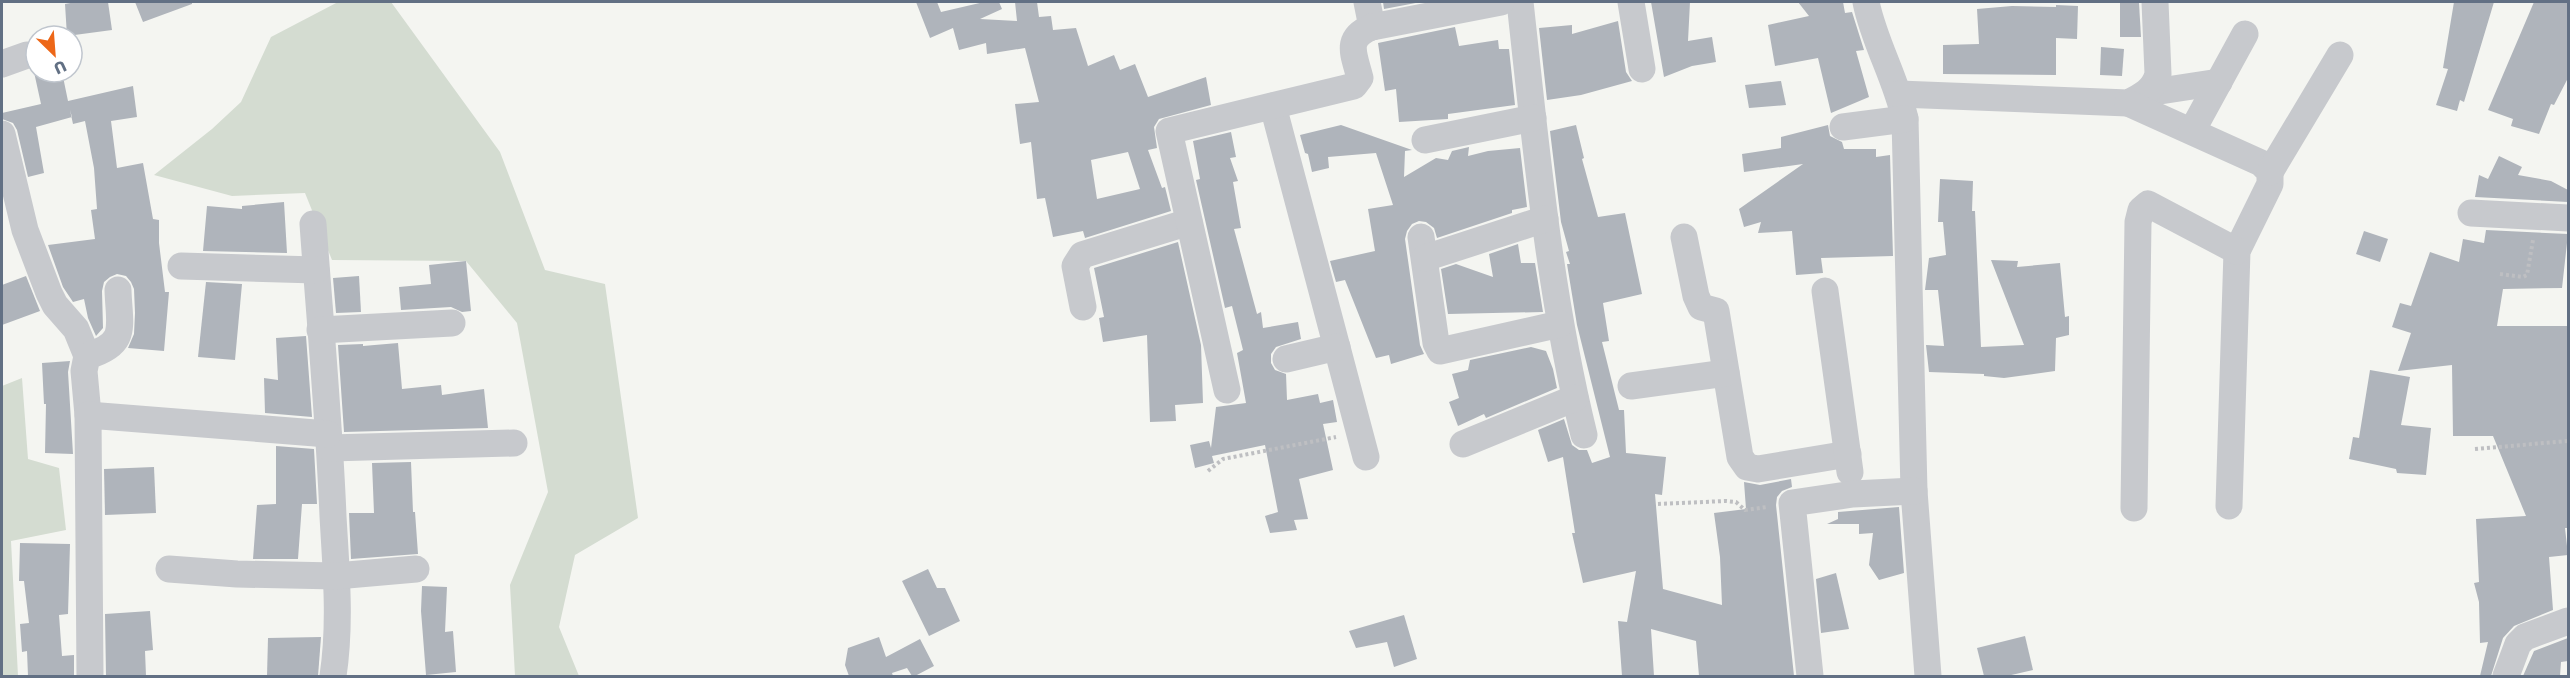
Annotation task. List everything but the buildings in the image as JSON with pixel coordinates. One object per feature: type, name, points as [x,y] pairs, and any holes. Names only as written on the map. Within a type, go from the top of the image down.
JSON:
[{"type":"street","points":[[1227,390],[1166,121],[1274,106],[1354,86],[1360,78],[1353,47],[1369,14],[1501,2]]},
{"type":"street","points":[[1520,2],[1545,219],[1560,324],[1584,435]]},
{"type":"street","points":[[1631,2],[1641,69]]},
{"type":"street","points":[[1866,2],[1869,19],[1902,106],[1914,491],[1928,676]]},
{"type":"street","points":[[2138,98],[2156,83],[2158,74],[2156,2]]},
{"type":"street","points":[[2192,132],[2245,34]]},
{"type":"street","points":[[2229,506],[2237,251],[2270,184],[2270,172],[2340,55]]},
{"type":"street","points":[[2,64],[24,57]]},
{"type":"street","points":[[1843,127],[1902,106],[2138,98],[2219,82]]},
{"type":"street","points":[[2138,98],[2192,132],[2261,163],[2270,172]]},
{"type":"street","points":[[1274,106],[1363,444]]},
{"type":"street","points":[[1425,140],[1533,118]]},
{"type":"street","points":[[2,134],[25,230],[41,272],[55,305],[76,329],[87,356],[84,371],[88,415],[90,676]]},
{"type":"street","points":[[2134,508],[2138,222],[2141,210],[2148,204],[2237,251]]},
{"type":"street","points":[[2470,213],[2568,218]]},
{"type":"street","points":[[1545,219],[1423,248],[1436,344],[1440,351],[1560,324]]},
{"type":"street","points":[[1083,307],[1075,266],[1082,255],[1189,222]]},
{"type":"street","points":[[313,224],[329,441],[336,576],[338,639],[333,676]]},
{"type":"street","points":[[1684,237],[1696,296],[1701,307],[1716,311],[1740,457],[1747,467],[1758,469],[1848,454]]},
{"type":"street","points":[[181,266],[316,270]]},
{"type":"street","points":[[87,356],[111,346],[118,338],[118,290]]},
{"type":"street","points":[[1825,291],[1853,494]]},
{"type":"street","points":[[320,330],[452,323]]},
{"type":"street","points":[[1286,359],[1337,347]]},
{"type":"street","points":[[1631,386],[1726,373]]},
{"type":"street","points":[[1463,444],[1575,398]]},
{"type":"street","points":[[88,415],[329,441],[514,443]]},
{"type":"street","points":[[1810,676],[1792,503],[1853,494],[1914,491]]},
{"type":"street","points":[[168,569],[237,574],[336,576],[416,569]]},
{"type":"street","points":[[2506,676],[2518,644],[2524,637],[2568,621]]},
{"type":"path","points":[[2500,274],[2523,277],[2527,275],[2538,216]]},
{"type":"path","points":[[2475,449],[2568,441]]},
{"type":"path","points":[[1208,471],[1223,459],[1363,444]]},
{"type":"path","points":[[1658,504],[1726,501],[1736,502],[1745,510],[1792,503]]},
{"type":"shaded area","points":[[338,2],[391,2],[500,152],[545,270],[605,284],[638,518],[575,555],[559,627],[579,676],[515,676],[510,585],[548,492],[517,323],[466,261],[332,260],[305,193],[232,196],[154,175],[212,129],[241,102],[271,37]]},
{"type":"shaded area","points":[[22,378],[28,459],[59,468],[66,530],[11,541],[18,676],[2,676],[2,386]]}]
